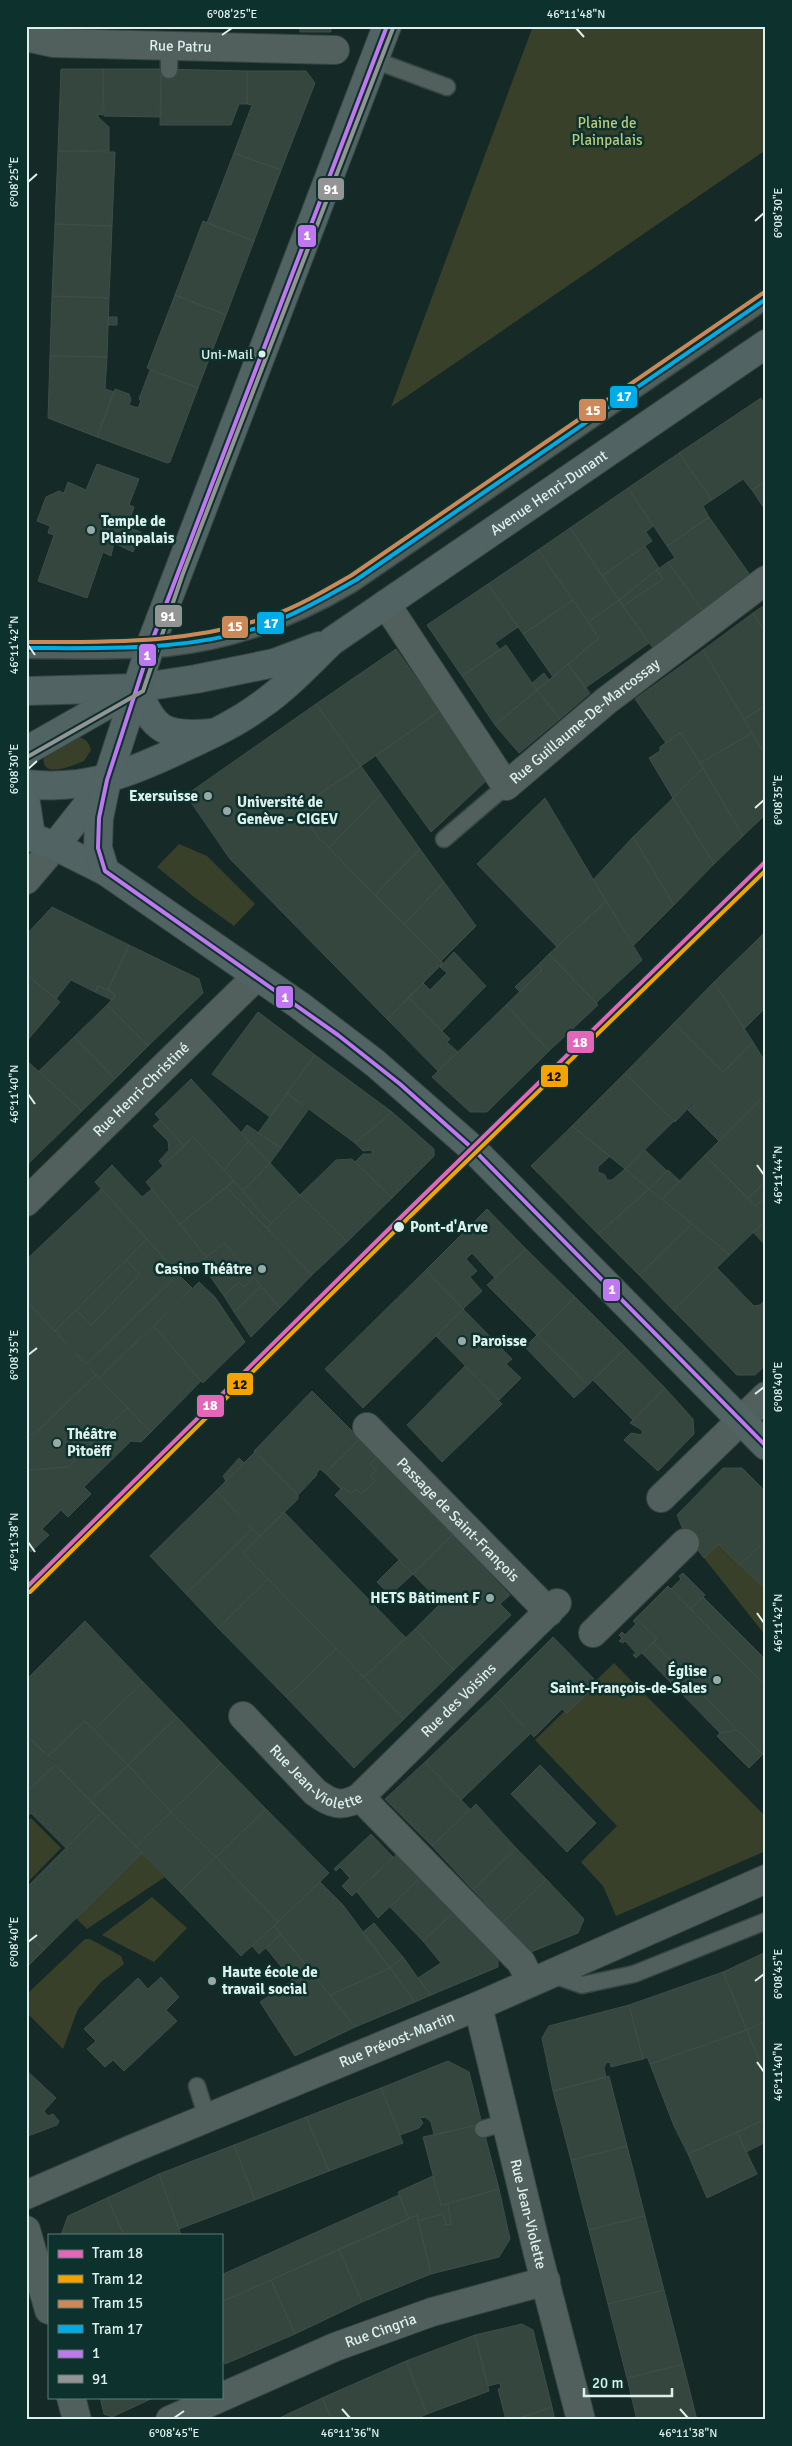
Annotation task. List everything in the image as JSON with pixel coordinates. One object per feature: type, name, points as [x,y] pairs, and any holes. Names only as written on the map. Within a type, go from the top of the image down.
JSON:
[{"type":"main road","points":[[105,871],[98,848],[99,818],[107,780],[137,688],[176,574],[386,26]]},
{"type":"main road","name":"Avenue Henri-Dunant","points":[[26,784],[72,785],[107,780],[142,768],[226,727],[286,685],[332,641],[763,350]]},
{"type":"main road","name":"Avenue Henri-Dunant","points":[[137,688],[226,674],[274,663],[332,641]]},
{"type":"main road","points":[[137,688],[146,712],[163,730],[185,735],[226,727]]},
{"type":"main road","points":[[26,691],[137,688]]},
{"type":"main road","points":[[26,751],[137,688]]},
{"type":"main road","points":[[37,839],[107,780]]},
{"type":"main road","points":[[26,803],[37,839],[105,871],[179,924],[257,976],[375,1063],[449,1127],[766,1446]]},
{"type":"street","name":"Rue Patru","points":[[26,37],[54,43],[169,57],[233,36],[336,50]]},
{"type":"street","name":"Rue Guillaume-De-Marcossay","points":[[386,604],[506,786],[606,701],[766,580]]},
{"type":"street","points":[[26,874],[37,839]]},
{"type":"street","points":[[26,880],[37,839]]},
{"type":"street","name":"Rue Henri-Christiné","points":[[26,1202],[257,976]]},
{"type":"street","points":[[661,1498],[766,1396]]},
{"type":"street","name":"Passage de Saint-François","points":[[367,1427],[553,1608]]},
{"type":"street","points":[[593,1633],[635,1585],[685,1543]]},
{"type":"street","name":"Rue des Voisins","points":[[360,1797],[553,1608]]},
{"type":"street","name":"Rue Jean-Violette","points":[[243,1716],[325,1800],[338,1804],[350,1804],[360,1797],[521,1962],[541,1978]]},
{"type":"street","name":"Rue Prévost-Martin","points":[[26,2195],[478,2006],[766,1879]]},
{"type":"street","name":"Rue Jean-Violette","points":[[478,2006],[495,2126],[546,2281],[581,2420]]},
{"type":"street","points":[[26,2230],[48,2307]]},
{"type":"street","name":"Rue Cingria","points":[[222,2397],[335,2347],[432,2312],[546,2281]]},
{"type":"street","points":[[71,2398],[77,2420]]},
{"type":"street","name":"Rue Cingria","points":[[170,2420],[220,2398]]},
{"type":"lane","points":[[374,60],[447,87]]},
{"type":"lane","points":[[26,650],[150,649],[183,646],[240,634],[288,617],[334,594],[766,300]]},
{"type":"lane","points":[[444,839],[506,786]]},
{"type":"lane","points":[[541,1978],[582,1985],[634,1974],[766,1921]]},
{"type":"lane","points":[[197,2086],[207,2118]]},
{"type":"green space","name":"Plaine de Plainpalais","points":[[533,26],[766,26],[766,150],[391,407]]},
{"type":"green space","points":[[78,737],[87,741],[91,750],[84,761],[56,770],[45,766],[45,751]]},
{"type":"green space","points":[[179,844],[207,856],[255,904],[234,926],[157,867]]},
{"type":"green space","points":[[719,1544],[766,1590],[766,1636],[704,1558]]},
{"type":"green space","points":[[614,1663],[766,1817],[766,1851],[616,1916],[603,1886],[581,1862],[617,1826],[535,1740]]},
{"type":"green space","points":[[31,1818],[61,1848],[28,1882],[26,1822]]},
{"type":"green space","points":[[142,1853],[165,1877],[87,1929],[76,1918]]},
{"type":"green space","points":[[152,1897],[187,1928],[154,1962],[102,1935]]},
{"type":"green space","points":[[85,1939],[90,1939],[121,1956],[124,1964],[101,1982],[78,2009],[63,2049],[26,2012],[26,1995]]},
{"type":"building","points":[[300,26],[331,26],[331,32],[300,32]]},
{"type":"building","points":[[61,69],[103,69],[103,115],[98,114],[98,117],[109,127],[109,151],[58,151]]},
{"type":"building","points":[[103,69],[161,69],[161,117],[104,116]]},
{"type":"building","points":[[161,69],[247,71],[247,104],[239,104],[231,125],[160,125]]},
{"type":"building","points":[[247,71],[306,71],[315,83],[281,170],[234,153],[252,105],[247,104]]},
{"type":"building","points":[[58,151],[115,152],[112,226],[55,224]]},
{"type":"building","points":[[234,153],[281,170],[254,241],[207,223]]},
{"type":"building","points":[[203,221],[254,241],[226,315],[175,295]]},
{"type":"building","points":[[55,224],[112,226],[109,298],[52,296]]},
{"type":"building","points":[[175,295],[226,315],[198,388],[147,368]]},
{"type":"building","points":[[52,296],[109,298],[107,357],[50,356]]},
{"type":"building","points":[[109,317],[117,317],[117,325],[108,325]]},
{"type":"building","points":[[50,356],[107,357],[105,389],[114,392],[97,437],[48,418]]},
{"type":"building","points":[[150,370],[198,388],[170,462],[167,463],[97,437],[115,389],[129,394],[131,400],[129,405],[138,408],[141,401],[139,399]]},
{"type":"building","points":[[761,398],[766,406],[766,481],[752,490],[743,479],[712,500],[679,453]]},
{"type":"building","points":[[679,453],[712,500],[703,506],[709,517],[667,546],[628,488]]},
{"type":"building","name":"Temple de Plainpalais","points":[[97,464],[139,479],[129,505],[134,507],[127,527],[141,532],[133,552],[114,543],[111,556],[103,552],[87,598],[38,581],[54,535],[48,533],[50,526],[37,521],[46,497],[59,491],[64,493],[68,482],[86,490]]},
{"type":"building","points":[[766,481],[766,511],[752,490]]},
{"type":"building","points":[[628,488],[653,526],[646,532],[652,541],[602,576],[570,528]]},
{"type":"building","points":[[709,517],[750,575],[703,611],[668,562],[675,558],[667,546]]},
{"type":"building","points":[[570,528],[619,600],[588,622],[538,550]]},
{"type":"building","points":[[645,546],[659,568],[619,600],[602,576]]},
{"type":"building","points":[[538,550],[573,600],[523,634],[488,584]]},
{"type":"building","points":[[668,562],[703,611],[653,648],[623,606],[663,579],[657,570]]},
{"type":"building","points":[[657,570],[663,579],[623,606],[619,600]]},
{"type":"building","points":[[488,584],[518,627],[495,643],[500,650],[462,676],[427,625]]},
{"type":"building","points":[[573,600],[599,638],[553,677],[523,634]]},
{"type":"building","points":[[619,600],[649,643],[585,688],[568,664],[599,638],[588,622]]},
{"type":"building","points":[[766,604],[766,634],[753,613]]},
{"type":"building","points":[[753,613],[766,634],[766,705],[744,719],[703,650]]},
{"type":"building","points":[[506,645],[537,690],[495,725],[462,676]]},
{"type":"building","points":[[396,649],[439,711],[361,766],[316,704]]},
{"type":"building","points":[[703,650],[752,733],[700,763],[681,732],[666,743],[635,699]]},
{"type":"building","points":[[568,664],[590,693],[560,719],[537,690]]},
{"type":"building","points":[[544,673],[549,680],[537,690],[532,683]]},
{"type":"building","points":[[537,690],[560,719],[519,753],[495,725]]},
{"type":"building","points":[[316,704],[361,766],[299,808],[316,835],[443,963],[387,1019],[230,859],[186,795]]},
{"type":"building","points":[[766,705],[766,756],[744,719]]},
{"type":"building","points":[[439,711],[487,780],[431,832],[376,756]]},
{"type":"building","points":[[681,732],[703,768],[673,798],[649,758],[660,751],[660,747]]},
{"type":"building","points":[[752,733],[766,756],[766,814],[743,836],[700,763]]},
{"type":"building","points":[[361,766],[381,794],[329,848],[316,835],[299,808]]},
{"type":"building","points":[[703,768],[743,836],[714,864],[673,798]]},
{"type":"building","points":[[381,794],[420,849],[375,895],[329,848]]},
{"type":"building","points":[[545,798],[606,901],[557,947],[477,864]]},
{"type":"building","points":[[673,798],[714,864],[674,905],[633,837]]},
{"type":"building","points":[[633,837],[674,905],[634,945],[593,880]]},
{"type":"building","points":[[420,849],[444,882],[404,924],[375,895]]},
{"type":"building","points":[[444,882],[476,926],[441,961],[404,924]]},
{"type":"building","points":[[606,901],[642,960],[596,1003],[549,954]]},
{"type":"building","points":[[52,907],[129,945],[108,990],[98,986],[95,992],[71,980],[56,999],[26,974],[26,935]]},
{"type":"building","points":[[766,931],[766,951],[756,941]]},
{"type":"building","points":[[756,941],[766,951],[766,1007],[744,1029],[714,982]]},
{"type":"building","points":[[129,945],[199,979],[203,993],[148,1046],[107,1005],[115,996],[108,990]]},
{"type":"building","points":[[454,952],[486,986],[442,1031],[409,998],[423,983],[430,990],[447,973],[440,967]]},
{"type":"building","points":[[549,954],[598,1005],[549,1051],[506,1005],[542,970],[538,965]]},
{"type":"building","points":[[538,965],[542,970],[520,992],[515,987]]},
{"type":"building","points":[[26,974],[60,1002],[26,1042]]},
{"type":"building","points":[[714,982],[753,1042],[723,1072],[674,1023]]},
{"type":"building","points":[[98,986],[114,993],[115,996],[112,1000],[95,992]]},
{"type":"building","points":[[409,998],[450,1039],[447,1042],[458,1052],[438,1071],[387,1019]]},
{"type":"building","points":[[107,1005],[148,1046],[115,1079],[74,1037]]},
{"type":"building","points":[[506,1005],[549,1051],[487,1112],[470,1112],[432,1077]]},
{"type":"building","points":[[258,1012],[315,1055],[270,1117],[212,1074]]},
{"type":"building","points":[[674,1023],[723,1072],[675,1122],[625,1073]]},
{"type":"building","points":[[74,1037],[115,1079],[82,1111],[39,1071]]},
{"type":"building","points":[[753,1042],[766,1063],[766,1094],[719,1141],[688,1110]]},
{"type":"building","points":[[315,1055],[392,1112],[355,1143],[287,1093]]},
{"type":"building","points":[[26,1060],[82,1111],[26,1166]]},
{"type":"building","points":[[625,1073],[674,1121],[625,1169],[572,1126]]},
{"type":"building","points":[[191,1079],[249,1141],[224,1170],[193,1137],[184,1146],[155,1114]]},
{"type":"building","points":[[287,1093],[308,1110],[281,1148],[258,1133]]},
{"type":"building","points":[[766,1094],[766,1181],[748,1198],[705,1155]]},
{"type":"building","points":[[392,1112],[434,1149],[434,1156],[392,1198],[355,1162],[363,1154],[372,1154],[372,1150],[363,1151],[355,1143]]},
{"type":"building","points":[[160,1120],[184,1146],[163,1166],[159,1161],[169,1150],[168,1141],[153,1126]]},
{"type":"building","points":[[247,1125],[281,1148],[270,1163],[241,1133]]},
{"type":"building","points":[[572,1126],[610,1156],[598,1167],[598,1172],[605,1175],[607,1180],[612,1180],[625,1169],[649,1189],[598,1234],[531,1166]]},
{"type":"building","points":[[193,1137],[234,1181],[180,1224],[146,1182]]},
{"type":"building","points":[[249,1141],[270,1163],[243,1191],[224,1170]]},
{"type":"building","points":[[645,1150],[667,1171],[649,1189],[625,1169]]},
{"type":"building","points":[[705,1155],[755,1206],[766,1197],[766,1220],[730,1255],[662,1199]]},
{"type":"building","points":[[352,1159],[392,1198],[347,1242],[300,1195],[336,1160]]},
{"type":"building","points":[[270,1163],[300,1195],[271,1224],[243,1191]]},
{"type":"building","points":[[112,1165],[142,1197],[152,1189],[206,1257],[200,1262],[190,1262],[178,1274],[95,1182]]},
{"type":"building","points":[[668,1170],[680,1181],[662,1199],[649,1189]]},
{"type":"building","points":[[234,1181],[271,1224],[267,1228],[226,1187]]},
{"type":"building","points":[[766,1181],[766,1197],[755,1206],[748,1198]]},
{"type":"building","points":[[226,1187],[312,1275],[280,1308],[224,1243],[206,1257],[180,1224]]},
{"type":"building","points":[[101,1189],[147,1239],[55,1331],[26,1301],[26,1260]]},
{"type":"building","points":[[649,1189],[692,1224],[639,1275],[598,1234]]},
{"type":"building","points":[[300,1195],[347,1242],[312,1275],[267,1228]]},
{"type":"building","points":[[487,1209],[526,1249],[495,1278],[472,1253],[466,1259],[477,1271],[470,1277],[482,1291],[463,1309],[426,1270]]},
{"type":"building","points":[[766,1220],[766,1246],[753,1232]]},
{"type":"building","points":[[692,1224],[730,1255],[673,1310],[639,1275]]},
{"type":"building","points":[[147,1239],[178,1274],[87,1364],[55,1331],[76,1310],[91,1325],[140,1274],[126,1260]]},
{"type":"building","points":[[224,1243],[254,1277],[244,1287],[239,1282],[224,1296],[200,1262]]},
{"type":"building","points":[[526,1249],[575,1297],[537,1335],[487,1285]]},
{"type":"building","points":[[126,1260],[140,1274],[91,1325],[76,1310]]},
{"type":"building","points":[[717,1268],[754,1306],[760,1305],[766,1299],[766,1365],[755,1375],[737,1375],[673,1310]]},
{"type":"building","points":[[426,1270],[463,1309],[363,1408],[325,1369]]},
{"type":"building","points":[[178,1274],[192,1288],[99,1378],[87,1364]]},
{"type":"building","points":[[254,1277],[261,1286],[234,1312],[224,1296],[239,1282],[244,1287]]},
{"type":"building","points":[[199,1282],[215,1297],[245,1342],[203,1383],[154,1326]]},
{"type":"building","points":[[261,1286],[280,1308],[251,1337],[234,1312]]},
{"type":"building","points":[[575,1297],[626,1348],[588,1385],[537,1335]]},
{"type":"building","points":[[26,1301],[96,1375],[32,1436],[28,1432],[26,1434]]},
{"type":"building","points":[[463,1309],[512,1359],[506,1364],[521,1378],[499,1400],[436,1336]]},
{"type":"building","points":[[154,1326],[201,1381],[151,1432],[99,1378]]},
{"type":"building","points":[[537,1335],[588,1385],[574,1398],[525,1347]]},
{"type":"building","points":[[626,1348],[665,1388],[633,1420],[593,1380]]},
{"type":"building","points":[[465,1366],[502,1404],[442,1462],[407,1425]]},
{"type":"building","points":[[96,1375],[127,1408],[68,1467],[27,1470],[26,1434],[28,1432],[32,1436]]},
{"type":"building","points":[[665,1388],[693,1419],[694,1434],[658,1471],[624,1440],[631,1433],[642,1435],[642,1430],[630,1423]]},
{"type":"building","points":[[312,1391],[360,1439],[325,1473],[320,1469],[317,1475],[298,1495],[254,1451]]},
{"type":"building","points":[[127,1408],[151,1432],[141,1442],[131,1441],[84,1487],[91,1494],[68,1517],[61,1510],[42,1529],[49,1535],[31,1552],[26,1547],[26,1471],[68,1467]]},
{"type":"building","points":[[360,1439],[377,1457],[370,1464],[377,1470],[370,1476],[375,1481],[361,1494],[356,1489],[351,1494],[343,1487],[341,1489],[325,1473]]},
{"type":"building","points":[[255,1452],[298,1495],[298,1499],[260,1536],[216,1491]]},
{"type":"building","points":[[377,1457],[452,1535],[413,1574],[335,1495],[343,1487],[351,1494],[356,1489],[361,1494],[375,1481],[370,1476],[377,1470],[370,1464]]},
{"type":"building","points":[[239,1458],[244,1463],[226,1481],[223,1476]]},
{"type":"building","points":[[723,1468],[742,1468],[766,1492],[766,1539],[740,1565],[719,1544],[704,1558],[684,1532],[677,1515]]},
{"type":"building","points":[[216,1491],[252,1529],[186,1594],[150,1556]]},
{"type":"building","points":[[284,1512],[406,1638],[364,1677],[243,1553]]},
{"type":"building","points":[[252,1529],[260,1536],[243,1553],[268,1579],[218,1628],[186,1594]]},
{"type":"building","points":[[452,1535],[510,1595],[500,1604],[511,1615],[454,1670],[415,1629],[441,1603],[413,1574]]},
{"type":"building","points":[[766,1539],[766,1590],[740,1565]]},
{"type":"building","points":[[399,1560],[413,1574],[390,1595],[377,1582]]},
{"type":"building","points":[[683,1573],[705,1595],[690,1609],[671,1589],[681,1579],[679,1576]]},
{"type":"building","points":[[268,1579],[336,1649],[286,1697],[218,1628]]},
{"type":"building","points":[[668,1586],[766,1686],[766,1750],[763,1754],[737,1730],[653,1642],[657,1639],[636,1618]]},
{"type":"building","points":[[703,1597],[766,1660],[766,1686],[690,1609]]},
{"type":"building","points":[[636,1618],[657,1639],[636,1658],[633,1655],[636,1653],[625,1641],[623,1643],[619,1641],[622,1638],[619,1635],[622,1632],[625,1635],[636,1624],[633,1621]]},
{"type":"building","points":[[85,1621],[143,1682],[94,1730],[85,1721],[48,1756],[26,1734],[26,1680]]},
{"type":"building","points":[[415,1629],[454,1670],[404,1719],[364,1677]]},
{"type":"building","points":[[553,1637],[594,1679],[591,1680],[596,1685],[567,1713],[562,1709],[534,1737],[495,1695]]},
{"type":"building","points":[[653,1642],[737,1730],[720,1733],[642,1653]]},
{"type":"building","points":[[336,1649],[404,1719],[354,1768],[286,1697]]},
{"type":"building","points":[[143,1682],[177,1717],[128,1765],[94,1730]]},
{"type":"building","points":[[495,1695],[530,1734],[461,1800],[425,1762]]},
{"type":"building","points":[[177,1717],[221,1763],[171,1812],[128,1765]]},
{"type":"building","points":[[85,1721],[128,1765],[90,1801],[48,1756]]},
{"type":"building","points":[[737,1730],[763,1754],[749,1768],[717,1736],[720,1733]]},
{"type":"building","points":[[26,1734],[55,1765],[26,1793]]},
{"type":"building","points":[[425,1762],[470,1809],[432,1846],[385,1799]]},
{"type":"building","points":[[221,1763],[266,1809],[216,1857],[171,1812]]},
{"type":"building","points":[[55,1765],[102,1812],[66,1848],[31,1813],[26,1818],[26,1793]]},
{"type":"building","points":[[128,1765],[171,1812],[136,1847],[90,1801]]},
{"type":"building","points":[[540,1765],[596,1823],[567,1852],[511,1794]]},
{"type":"building","points":[[476,1804],[516,1848],[473,1890],[432,1846]]},
{"type":"building","points":[[266,1809],[329,1873],[278,1922],[216,1857]]},
{"type":"building","points":[[102,1812],[142,1853],[44,1950],[26,1931],[26,1888]]},
{"type":"building","points":[[171,1812],[216,1857],[180,1892],[136,1847]]},
{"type":"building","points":[[371,1834],[393,1857],[352,1896],[342,1886],[350,1878],[340,1867],[336,1871],[334,1869]]},
{"type":"building","points":[[516,1848],[546,1879],[503,1922],[473,1890]]},
{"type":"building","points":[[398,1853],[421,1877],[378,1918],[357,1892]]},
{"type":"building","points":[[216,1857],[278,1922],[241,1956],[180,1892]]},
{"type":"building","points":[[421,1877],[454,1912],[423,1941],[390,1907]]},
{"type":"building","points":[[546,1879],[584,1919],[578,1933],[531,1952],[503,1922]]},
{"type":"building","points":[[320,1882],[343,1905],[390,1968],[330,1995],[274,1926]]},
{"type":"building","points":[[454,1912],[498,1957],[498,1967],[431,1995],[418,1978],[441,1963],[423,1941]]},
{"type":"building","points":[[374,1923],[403,1957],[390,1968],[362,1933]]},
{"type":"building","points":[[274,1926],[281,1934],[259,1954],[252,1946]]},
{"type":"building","points":[[26,1931],[44,1950],[26,1968]]},
{"type":"building","points":[[281,1934],[309,1969],[292,1980],[266,1948]]},
{"type":"building","points":[[766,1952],[766,2021],[747,2030],[723,1972]]},
{"type":"building","points":[[403,1957],[431,1995],[415,2002],[390,1968]]},
{"type":"building","points":[[390,1968],[415,2002],[355,2027],[330,1995]]},
{"type":"building","points":[[309,1969],[355,2027],[295,2056],[260,2002]]},
{"type":"building","points":[[723,1972],[747,2030],[650,2064],[647,2057],[643,2059],[629,2005]]},
{"type":"building","points":[[161,1977],[179,1997],[166,2010],[177,2021],[124,2071],[113,2060],[105,2067],[87,2049],[96,2041],[84,2029],[138,1978],[148,1989]]},
{"type":"building","points":[[629,2005],[643,2059],[611,2067],[610,2062],[606,2063],[604,2068],[606,2077],[553,2091],[542,2038],[549,2026]]},
{"type":"building","points":[[766,2021],[766,2078],[747,2030]]},
{"type":"building","points":[[747,2030],[766,2078],[766,2119],[688,2154],[674,2126],[650,2064]]},
{"type":"building","points":[[448,2061],[469,2072],[482,2124],[434,2135],[431,2122],[425,2117],[420,2118],[423,2123],[419,2128],[400,2135],[381,2088]]},
{"type":"building","points":[[26,2070],[56,2098],[44,2111],[48,2116],[53,2114],[59,2121],[57,2125],[28,2136]]},
{"type":"building","points":[[609,2076],[627,2146],[571,2160],[553,2091]]},
{"type":"building","points":[[381,2088],[403,2143],[329,2171],[306,2117]]},
{"type":"building","points":[[306,2117],[329,2171],[255,2200],[234,2145]]},
{"type":"building","points":[[766,2119],[766,2142],[746,2152],[737,2132]]},
{"type":"building","points":[[482,2124],[499,2189],[441,2205],[423,2137]]},
{"type":"building","points":[[737,2132],[757,2174],[707,2198],[688,2154]]},
{"type":"building","points":[[234,2145],[255,2200],[179,2229],[159,2174]]},
{"type":"building","points":[[627,2146],[645,2216],[589,2230],[571,2160]]},
{"type":"building","points":[[159,2174],[181,2234],[124,2234],[107,2198]]},
{"type":"building","points":[[433,2176],[441,2205],[448,2204],[451,2224],[446,2225],[443,2214],[418,2221],[417,2215],[409,2219],[398,2192]]},
{"type":"building","points":[[499,2189],[510,2239],[499,2257],[431,2274],[418,2221],[443,2214],[446,2225],[451,2224],[448,2204]]},
{"type":"building","points":[[399,2195],[409,2219],[222,2302],[222,2275]]},
{"type":"building","points":[[107,2198],[124,2234],[61,2234],[68,2216]]},
{"type":"building","points":[[417,2215],[431,2274],[362,2302],[339,2249]]},
{"type":"building","points":[[645,2216],[664,2290],[608,2304],[589,2230]]},
{"type":"building","points":[[339,2249],[362,2302],[295,2334],[271,2280]]},
{"type":"building","points":[[271,2280],[295,2334],[225,2364],[222,2355],[222,2302]]},
{"type":"building","points":[[664,2290],[683,2364],[627,2378],[608,2304]]},
{"type":"building","points":[[522,2324],[533,2330],[552,2407],[514,2420],[506,2420],[498,2389],[501,2389],[500,2383],[488,2386],[475,2335]]},
{"type":"building","points":[[475,2335],[489,2391],[427,2414],[406,2361]]},
{"type":"building","points":[[406,2361],[427,2414],[414,2420],[332,2420],[322,2398]]},
{"type":"building","points":[[683,2364],[697,2420],[637,2420],[627,2378]]},
{"type":"building","points":[[100,2398],[153,2398],[112,2417],[104,2414]]},
{"type":"building","points":[[322,2398],[332,2420],[275,2420],[318,2400]]},
{"type":"building","points":[[552,2407],[555,2420],[514,2420]]},
{"type":"tram line","name":"15","points":[[26,642],[88,642],[181,637],[241,625],[292,607],[352,575],[766,291]]},
{"type":"tram line","name":"17","points":[[26,648],[120,648],[214,639],[244,632],[295,613],[356,580],[766,299]]},
{"type":"tram line","name":"18","points":[[26,1588],[395,1223],[766,861]]},
{"type":"tram line","name":"12","points":[[30,1592],[399,1227],[766,870]]},
{"type":"transit line","name":"1","points":[[105,871],[98,848],[99,818],[107,780],[152,641],[387,26]]},
{"type":"transit line","name":"91","points":[[29,756],[143,691],[182,576],[393,28]]},
{"type":"transit line","name":"1","points":[[105,871],[338,1035],[400,1084],[472,1148],[766,1446]]},
{"type":"place","name":"Uni-Mail","points":[[262,354]]},
{"type":"place","name":"Temple de Plainpalais","points":[[91,530]]},
{"type":"place","name":"Exersuisse","points":[[208,796]]},
{"type":"place","name":"Université de Genève - CIGEV","points":[[227,811]]},
{"type":"place","name":"Pont-d'Arve","points":[[399,1227]]},
{"type":"place","name":"Casino Théâtre","points":[[262,1269]]},
{"type":"place","name":"Paroisse","points":[[462,1341]]},
{"type":"place","name":"Théâtre Pitoëff","points":[[57,1443]]},
{"type":"place","name":"HETS Bâtiment F","points":[[490,1598]]},
{"type":"place","name":"Église Saint-François-de-Sales","points":[[717,1680]]},
{"type":"place","name":"Haute école de travail social","points":[[212,1981]]}]
